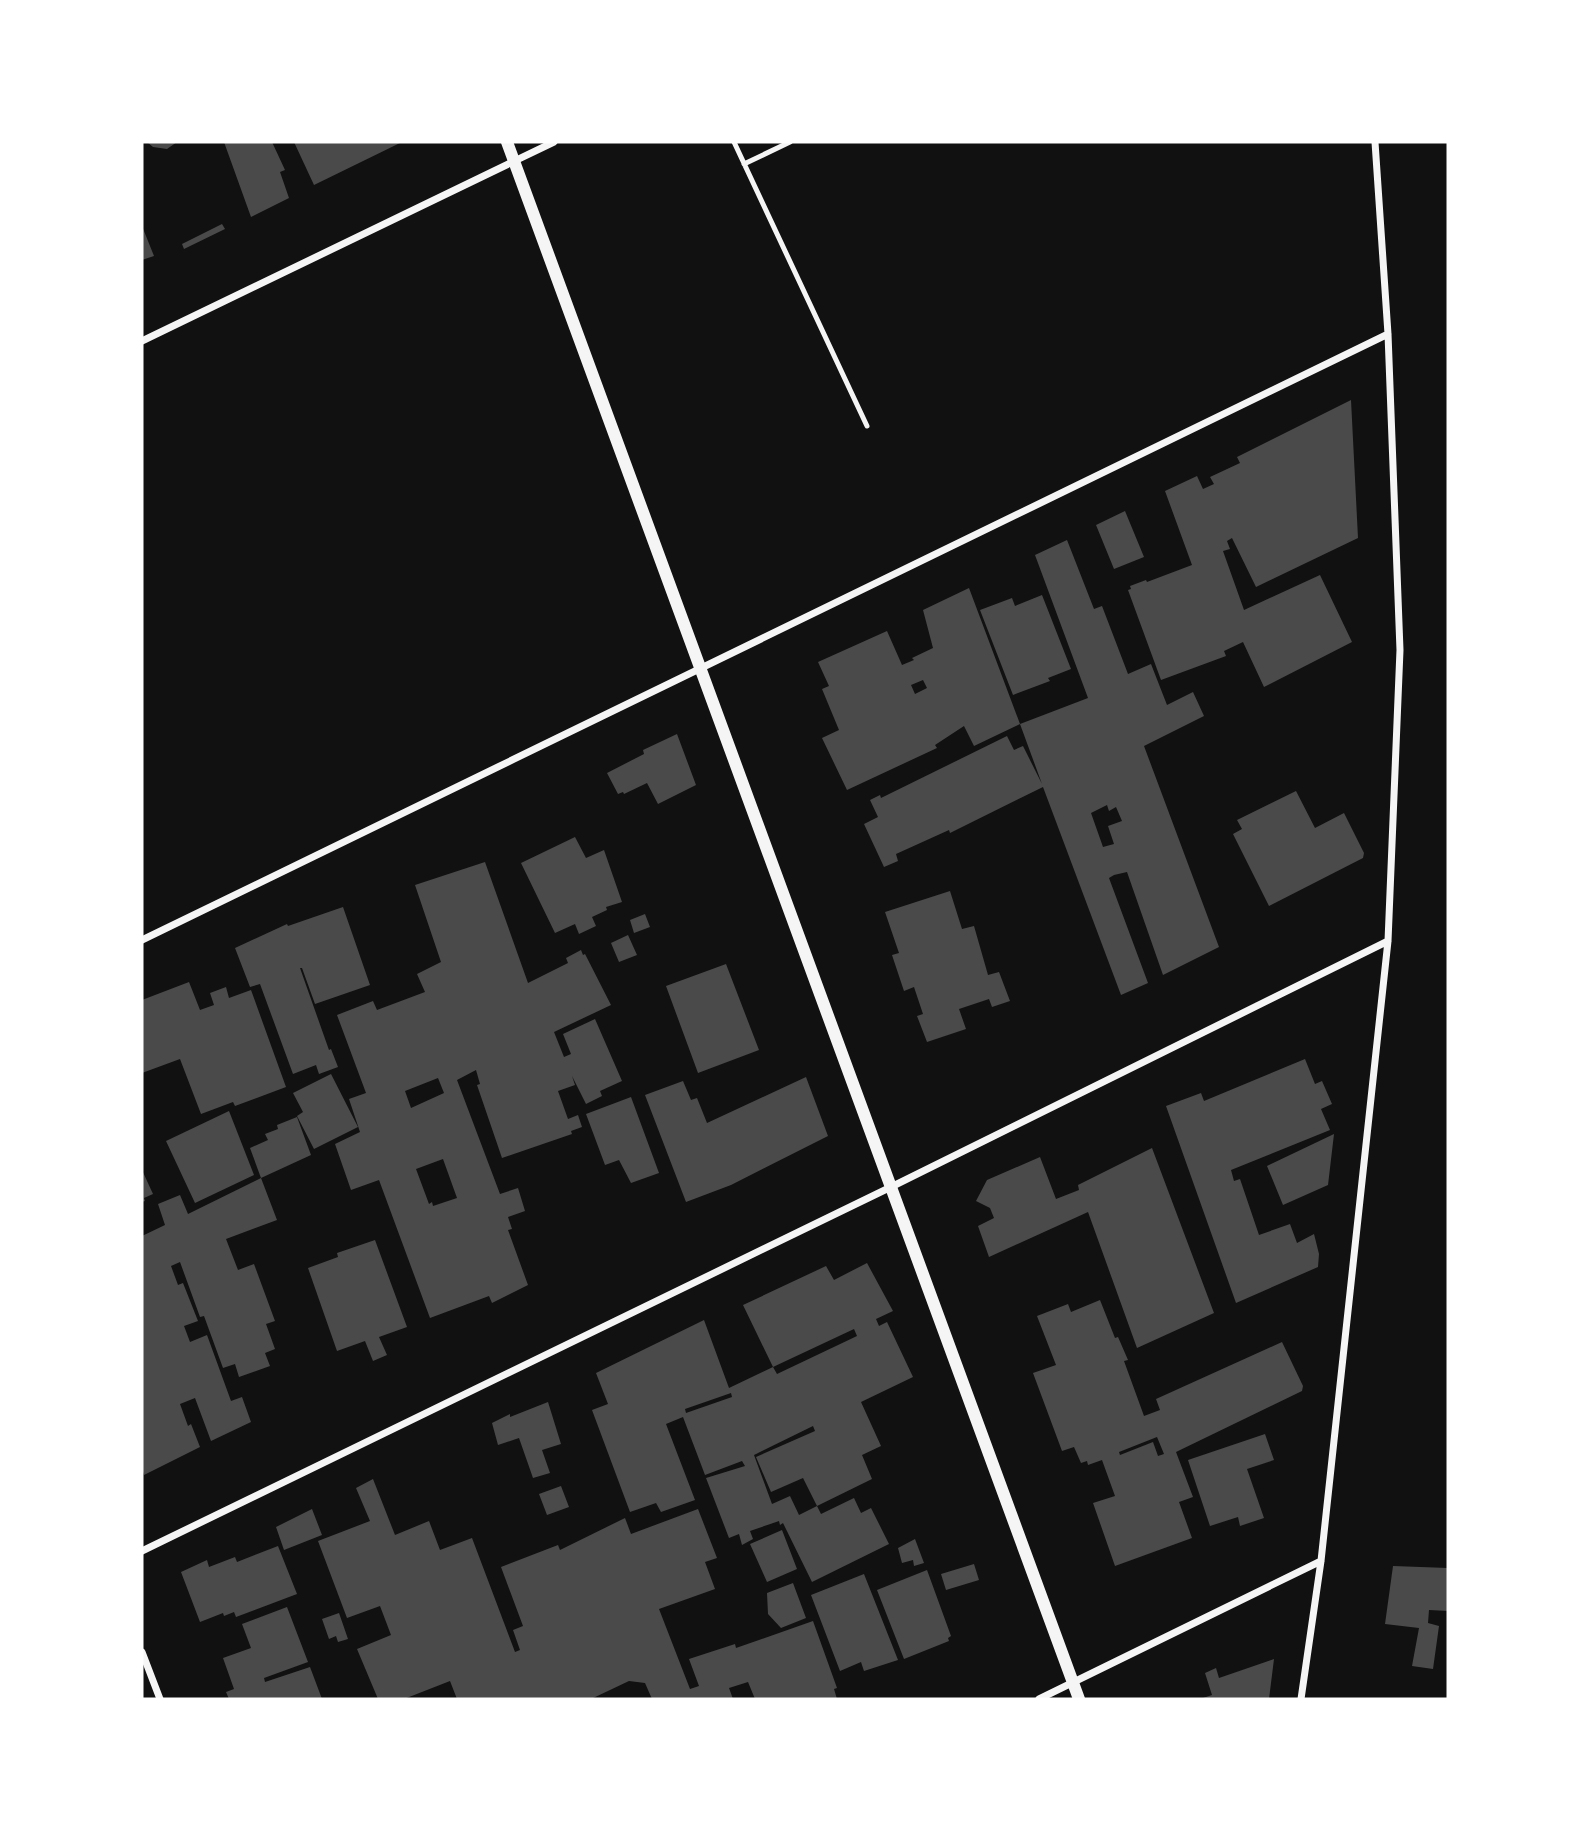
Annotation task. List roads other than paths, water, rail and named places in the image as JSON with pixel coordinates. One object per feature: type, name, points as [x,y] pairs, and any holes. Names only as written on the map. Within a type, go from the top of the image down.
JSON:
[{"type":"street","points":[[507,142],[1079,1699]]},
{"type":"street","points":[[142,341],[554,142]]},
{"type":"street","points":[[1301,1699],[1321,1561],[1388,942],[1400,650],[1388,334],[1375,142]]},
{"type":"street","points":[[142,940],[1388,334]]},
{"type":"street","points":[[142,1551],[1388,942]]},
{"type":"street","points":[[1039,1699],[1321,1561]]},
{"type":"street","points":[[142,1653],[160,1699]]},
{"type":"lane","points":[[734,142],[867,426]]},
{"type":"lane","points":[[744,164],[790,142]]}]
